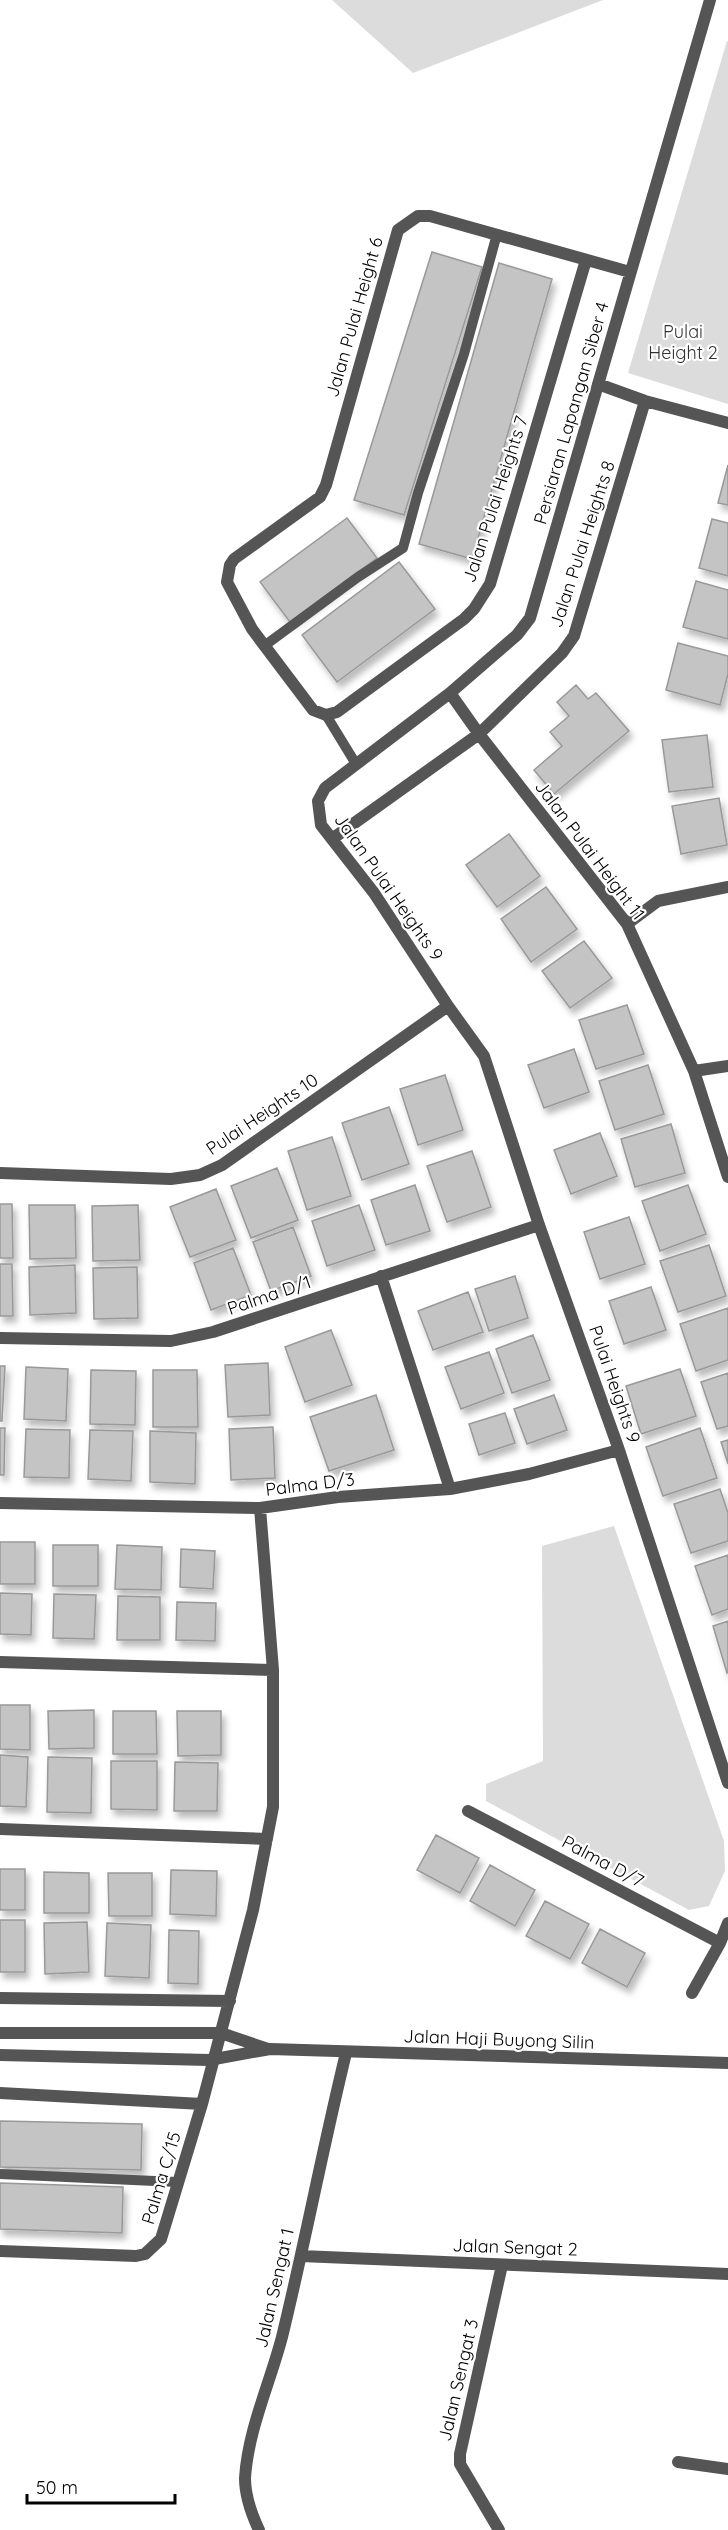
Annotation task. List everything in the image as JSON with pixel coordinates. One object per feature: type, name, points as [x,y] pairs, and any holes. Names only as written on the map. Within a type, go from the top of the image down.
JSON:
[{"type":"street","name":"Persiaran Lapangan Siber 4","points":[[356,764],[450,693],[517,635],[530,618],[710,0]]},
{"type":"street","name":"Jalan Pulai Height 6","points":[[264,646],[252,629],[227,582],[228,573],[234,559],[320,497],[326,485],[398,230],[418,216],[430,216],[630,272]]},
{"type":"street","name":"Jalan Pulai Heights 7","points":[[326,715],[337,712],[464,619],[486,590],[586,260]]},
{"type":"street","points":[[598,384],[645,401],[728,423]]},
{"type":"street","name":"Jalan Pulai Heights 8","points":[[332,838],[479,734],[562,653],[574,636],[645,401]]},
{"type":"street","points":[[264,646],[308,705],[313,710],[326,715]]},
{"type":"street","name":"Jalan Pulai Height 11","points":[[450,693],[479,734],[627,924],[694,1071],[728,1177]]},
{"type":"street","name":"Jalan Pulai Heights 9","points":[[356,764],[325,788],[318,801],[321,825],[380,902],[448,1006]]},
{"type":"street","points":[[627,924],[658,901],[728,887]]},
{"type":"street","name":"Pulai Heights 10","points":[[0,1173],[171,1179],[200,1175],[222,1165],[448,1006]]},
{"type":"street","name":"Pulai Heights 9","points":[[448,1006],[484,1056],[539,1226],[619,1450],[728,1783]]},
{"type":"street","points":[[694,1071],[728,1066]]},
{"type":"street","name":"Palma D/1","points":[[0,1338],[171,1341],[213,1332],[539,1226]]},
{"type":"street","points":[[381,1276],[450,1489]]},
{"type":"street","name":"Palma D/3","points":[[0,1503],[260,1508],[338,1497],[450,1489],[529,1474],[619,1450]]},
{"type":"street","name":"Palma C/15","points":[[0,2251],[124,2257],[145,2254],[161,2239],[230,2001],[273,1807],[273,1670],[260,1508]]},
{"type":"street","points":[[0,1662],[273,1670]]},
{"type":"street","name":"Palma D/7","points":[[468,1811],[720,1943]]},
{"type":"street","points":[[0,1829],[267,1839]]},
{"type":"street","points":[[692,1993],[720,1943],[728,1923]]},
{"type":"street","points":[[0,1998],[230,2001]]},
{"type":"street","points":[[0,2033],[221,2033],[270,2049]]},
{"type":"street","points":[[0,2055],[214,2059],[270,2049]]},
{"type":"street","name":"Jalan Haji Buyong Silin","points":[[270,2049],[728,2063]]},
{"type":"street","name":"Jalan Sengat 1","points":[[259,2530],[248,2502],[245,2479],[248,2455],[302,2256],[320,2161],[346,2053]]},
{"type":"street","points":[[0,2093],[202,2104]]},
{"type":"street","name":"Jalan Sengat 2","points":[[302,2256],[728,2274]]},
{"type":"street","name":"Jalan Sengat 3","points":[[499,2530],[460,2464],[460,2454],[502,2265]]},
{"type":"street","points":[[678,2462],[728,2469]]},
{"type":"lane","points":[[264,646],[358,577],[403,548],[418,493],[464,354],[497,234]]},
{"type":"lane","points":[[326,715],[356,764]]},
{"type":"lane","points":[[0,2174],[177,2182]]},
{"type":"green space","points":[[332,0],[603,0],[413,73]]},
{"type":"green space","name":"Pulai Height 2","points":[[728,41],[728,404],[628,373]]},
{"type":"green space","points":[[614,1526],[724,1841],[725,1871],[709,1906],[689,1910],[486,1801],[486,1784],[543,1761],[542,1546]]},
{"type":"building","points":[[432,252],[482,267],[404,515],[354,500]]},
{"type":"building","points":[[499,263],[552,279],[472,559],[419,544]]},
{"type":"building","points":[[728,465],[728,505],[718,503]]},
{"type":"building","points":[[347,518],[377,558],[290,622],[260,582]]},
{"type":"building","points":[[712,519],[728,523],[728,576],[699,568]]},
{"type":"building","points":[[399,562],[435,609],[337,682],[302,635]]},
{"type":"building","points":[[696,581],[728,590],[728,639],[683,627]]},
{"type":"building","points":[[678,643],[728,656],[728,674],[720,705],[666,690]]},
{"type":"building","points":[[576,685],[588,699],[596,693],[629,731],[554,794],[534,770],[562,746],[550,732],[569,716],[557,702]]},
{"type":"building","points":[[707,735],[713,787],[669,792],[662,740]]},
{"type":"building","points":[[719,798],[727,845],[681,854],[672,806]]},
{"type":"building","points":[[509,834],[540,876],[497,907],[466,865]]},
{"type":"building","points":[[546,887],[577,929],[531,962],[501,919]]},
{"type":"building","points":[[584,941],[612,978],[570,1008],[542,971]]},
{"type":"building","points":[[627,1005],[644,1054],[596,1069],[579,1020]]},
{"type":"building","points":[[574,1049],[589,1092],[544,1108],[528,1065]]},
{"type":"building","points":[[648,1065],[664,1114],[615,1130],[599,1081]]},
{"type":"building","points":[[445,1075],[463,1130],[418,1145],[400,1089]]},
{"type":"building","points":[[389,1107],[409,1164],[362,1180],[342,1123]]},
{"type":"building","points":[[671,1124],[685,1173],[635,1187],[621,1139]]},
{"type":"building","points":[[600,1133],[617,1176],[571,1194],[554,1150]]},
{"type":"building","points":[[332,1137],[351,1196],[307,1210],[288,1151]]},
{"type":"building","points":[[472,1151],[491,1207],[447,1222],[427,1166]]},
{"type":"building","points":[[277,1168],[298,1220],[251,1238],[231,1186]]},
{"type":"building","points":[[415,1185],[430,1231],[386,1245],[371,1200]]},
{"type":"building","points":[[688,1185],[706,1234],[660,1251],[642,1201]]},
{"type":"building","points":[[216,1189],[236,1240],[190,1257],[170,1207]]},
{"type":"building","points":[[0,1204],[12,1204],[13,1258],[0,1258]]},
{"type":"building","points":[[29,1205],[75,1205],[76,1258],[30,1259]]},
{"type":"building","points":[[138,1205],[140,1260],[93,1261],[92,1206]]},
{"type":"building","points":[[359,1205],[375,1250],[327,1266],[312,1221]]},
{"type":"building","points":[[629,1217],[645,1264],[600,1279],[584,1232]]},
{"type":"building","points":[[293,1227],[311,1276],[271,1291],[253,1242]]},
{"type":"building","points":[[709,1245],[726,1296],[678,1312],[660,1261]]},
{"type":"building","points":[[233,1248],[251,1295],[211,1310],[194,1263]]},
{"type":"building","points":[[0,1264],[12,1264],[13,1316],[0,1316]]},
{"type":"building","points":[[75,1265],[76,1313],[30,1315],[29,1267]]},
{"type":"building","points":[[137,1267],[138,1318],[94,1319],[93,1268]]},
{"type":"building","points":[[515,1276],[528,1318],[489,1331],[475,1289]]},
{"type":"building","points":[[651,1287],[666,1330],[624,1344],[609,1301]]},
{"type":"building","points":[[468,1292],[483,1332],[433,1350],[418,1311]]},
{"type":"building","points":[[728,1308],[728,1360],[696,1371],[680,1324]]},
{"type":"building","points":[[331,1330],[352,1385],[305,1402],[285,1347]]},
{"type":"building","points":[[533,1335],[550,1380],[512,1393],[496,1349]]},
{"type":"building","points":[[489,1352],[504,1393],[461,1409],[445,1367]]},
{"type":"building","points":[[268,1363],[270,1415],[228,1417],[225,1365]]},
{"type":"building","points":[[0,1366],[5,1366],[2,1421],[0,1421]]},
{"type":"building","points":[[26,1367],[68,1369],[66,1421],[24,1419]]},
{"type":"building","points":[[680,1369],[696,1416],[641,1434],[626,1386]]},
{"type":"building","points":[[91,1370],[136,1371],[135,1425],[90,1424]]},
{"type":"building","points":[[153,1370],[197,1370],[198,1427],[153,1427]]},
{"type":"building","points":[[728,1373],[728,1426],[717,1429],[701,1382]]},
{"type":"building","points":[[376,1395],[394,1450],[329,1471],[310,1417]]},
{"type":"building","points":[[554,1395],[567,1430],[527,1444],[514,1409]]},
{"type":"building","points":[[505,1413],[515,1443],[479,1455],[469,1424]]},
{"type":"building","points":[[273,1427],[275,1478],[231,1480],[229,1429]]},
{"type":"building","points":[[0,1428],[5,1428],[4,1475],[0,1475]]},
{"type":"building","points":[[700,1428],[717,1478],[663,1496],[646,1447]]},
{"type":"building","points":[[26,1429],[70,1430],[69,1478],[24,1477]]},
{"type":"building","points":[[90,1430],[133,1431],[131,1481],[88,1479]]},
{"type":"building","points":[[150,1431],[196,1433],[195,1484],[150,1482]]},
{"type":"building","points":[[728,1440],[728,1464],[721,1442]]},
{"type":"building","points":[[720,1489],[728,1513],[728,1541],[691,1553],[674,1504]]},
{"type":"building","points":[[0,1542],[35,1542],[35,1584],[0,1584]]},
{"type":"building","points":[[53,1545],[98,1545],[98,1586],[53,1586]]},
{"type":"building","points":[[117,1545],[162,1547],[161,1590],[115,1589]]},
{"type":"building","points":[[181,1549],[215,1551],[213,1589],[180,1587]]},
{"type":"building","points":[[728,1555],[728,1609],[712,1615],[695,1566]]},
{"type":"building","points":[[0,1593],[32,1594],[31,1635],[0,1634]]},
{"type":"building","points":[[54,1594],[96,1595],[94,1639],[53,1638]]},
{"type":"building","points":[[118,1596],[160,1597],[160,1640],[117,1640]]},
{"type":"building","points":[[177,1602],[216,1603],[215,1641],[176,1640]]},
{"type":"building","points":[[728,1621],[728,1672],[727,1673],[713,1626]]},
{"type":"building","points":[[0,1705],[30,1705],[30,1750],[0,1749]]},
{"type":"building","points":[[94,1710],[94,1748],[49,1749],[48,1711]]},
{"type":"building","points":[[113,1711],[156,1711],[157,1754],[113,1754]]},
{"type":"building","points":[[177,1711],[221,1711],[221,1755],[178,1756]]},
{"type":"building","points":[[0,1755],[28,1757],[26,1807],[0,1806]]},
{"type":"building","points":[[48,1757],[92,1758],[91,1813],[47,1812]]},
{"type":"building","points":[[111,1761],[157,1761],[157,1810],[111,1809]]},
{"type":"building","points":[[175,1762],[218,1763],[217,1811],[174,1811]]},
{"type":"building","points":[[436,1835],[479,1858],[460,1893],[417,1870]]},
{"type":"building","points":[[490,1865],[535,1890],[515,1926],[470,1901]]},
{"type":"building","points":[[0,1869],[25,1869],[25,1910],[0,1910]]},
{"type":"building","points":[[171,1870],[217,1871],[216,1916],[170,1914]]},
{"type":"building","points":[[44,1872],[89,1873],[89,1913],[44,1913]]},
{"type":"building","points":[[108,1873],[152,1873],[152,1916],[109,1916]]},
{"type":"building","points":[[545,1901],[589,1924],[570,1959],[526,1936]]},
{"type":"building","points":[[0,1920],[25,1920],[25,1972],[0,1972]]},
{"type":"building","points":[[87,1922],[89,1972],[45,1974],[44,1923]]},
{"type":"building","points":[[107,1923],[151,1925],[149,1978],[105,1976]]},
{"type":"building","points":[[600,1929],[645,1953],[627,1987],[582,1963]]},
{"type":"building","points":[[169,1930],[199,1931],[198,1984],[168,1983]]},
{"type":"building","points":[[0,2121],[142,2124],[141,2170],[0,2167]]},
{"type":"building","points":[[0,2183],[123,2187],[122,2233],[0,2229]]}]
